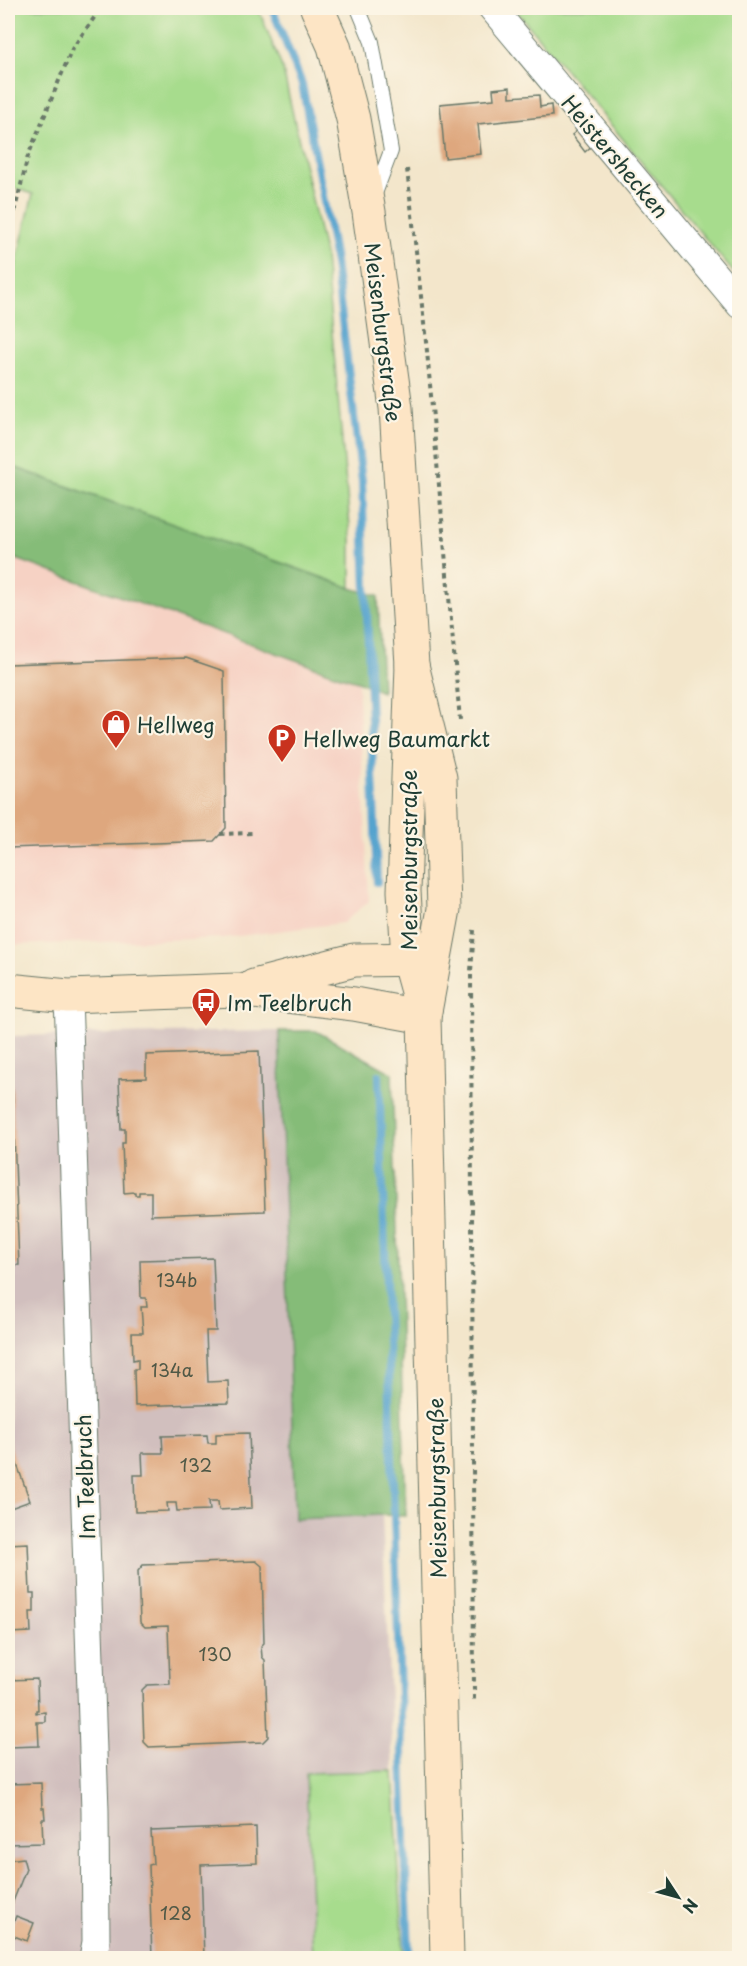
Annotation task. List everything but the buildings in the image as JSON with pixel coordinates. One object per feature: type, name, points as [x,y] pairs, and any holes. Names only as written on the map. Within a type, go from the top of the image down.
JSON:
[{"type":"main road","name":"Meisenburgstraße","points":[[316,8],[334,46],[353,119],[369,212],[396,408],[411,665],[404,891],[421,959],[424,1017],[447,1959]]},
{"type":"main road","points":[[237,990],[354,960],[421,959]]},
{"type":"main road","points":[[8,990],[68,996],[237,990],[354,1004],[424,1017]]},
{"type":"street","name":"Heistershecken","points":[[492,8],[740,305]]},
{"type":"street","name":"Im Teelbruch","points":[[68,996],[94,1811],[96,1942],[93,1959]]},
{"type":"lane","points":[[358,8],[372,42],[391,151],[369,212]]},
{"type":"path","points":[[8,238],[28,156],[72,49],[101,8]]},
{"type":"path","points":[[220,834],[254,833]]},
{"type":"shaded area","points":[[8,556],[340,676],[358,680],[369,901],[343,923],[223,938],[8,945]]},
{"type":"shaded area","points":[[279,1031],[295,1519],[382,1515],[393,1771],[306,1773],[313,1958],[8,1958],[8,1036]]},
{"type":"green space","points":[[8,8],[258,8],[283,70],[325,257],[351,538],[351,588],[8,465],[8,297],[33,194],[8,186]]},
{"type":"green space","points":[[514,8],[739,8],[739,279]]},
{"type":"green space","points":[[8,465],[378,596],[382,692],[358,681],[8,556]]},
{"type":"green space","points":[[279,1031],[316,1031],[392,1073],[406,1516],[295,1519]]},
{"type":"green space","points":[[393,1771],[404,1958],[313,1958],[306,1773]]},
{"type":"waterway","points":[[272,8],[302,84],[334,255],[362,481],[377,882]]},
{"type":"waterway","points":[[379,1075],[409,1958]]},
{"type":"place","name":"Hellweg","points":[[116,750]]},
{"type":"place","name":"Hellweg Baumarkt","points":[[282,764]]},
{"type":"place","name":"Im Teelbruch","points":[[206,1028]]}]
